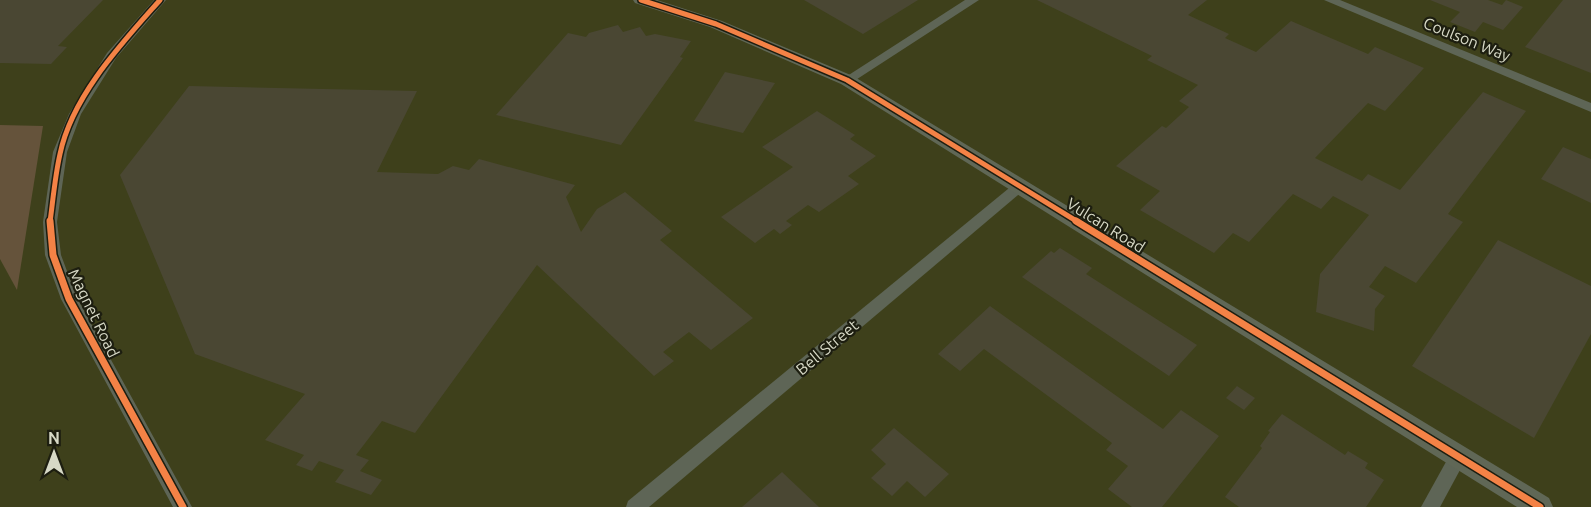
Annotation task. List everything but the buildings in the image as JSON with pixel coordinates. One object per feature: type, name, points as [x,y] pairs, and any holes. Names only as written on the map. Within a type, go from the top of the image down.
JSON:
[{"type":"street","name":"Magnet Road","points":[[160,0],[111,56],[75,114],[60,152],[50,222],[53,255],[69,299],[134,422],[183,507]]},
{"type":"street","name":"Vulcan Road","points":[[640,0],[716,24],[847,80],[1540,507]]},
{"type":"street","points":[[847,80],[973,0]]},
{"type":"street","name":"Coulson Way","points":[[1330,0],[1591,108]]},
{"type":"street","name":"Bell Street","points":[[635,507],[1019,187]]},
{"type":"street","points":[[1430,507],[1458,457]]},
{"type":"shaded area","points":[[0,0],[1591,0],[1591,507],[0,507]]},
{"type":"shaded area","points":[[0,125],[43,126],[17,290],[0,259]]},
{"type":"cycle path","points":[[160,0],[111,56],[75,114],[60,152],[50,222],[53,255],[69,299],[183,507]]},
{"type":"cycle path","points":[[641,0],[716,24],[847,80],[1540,507]]}]
